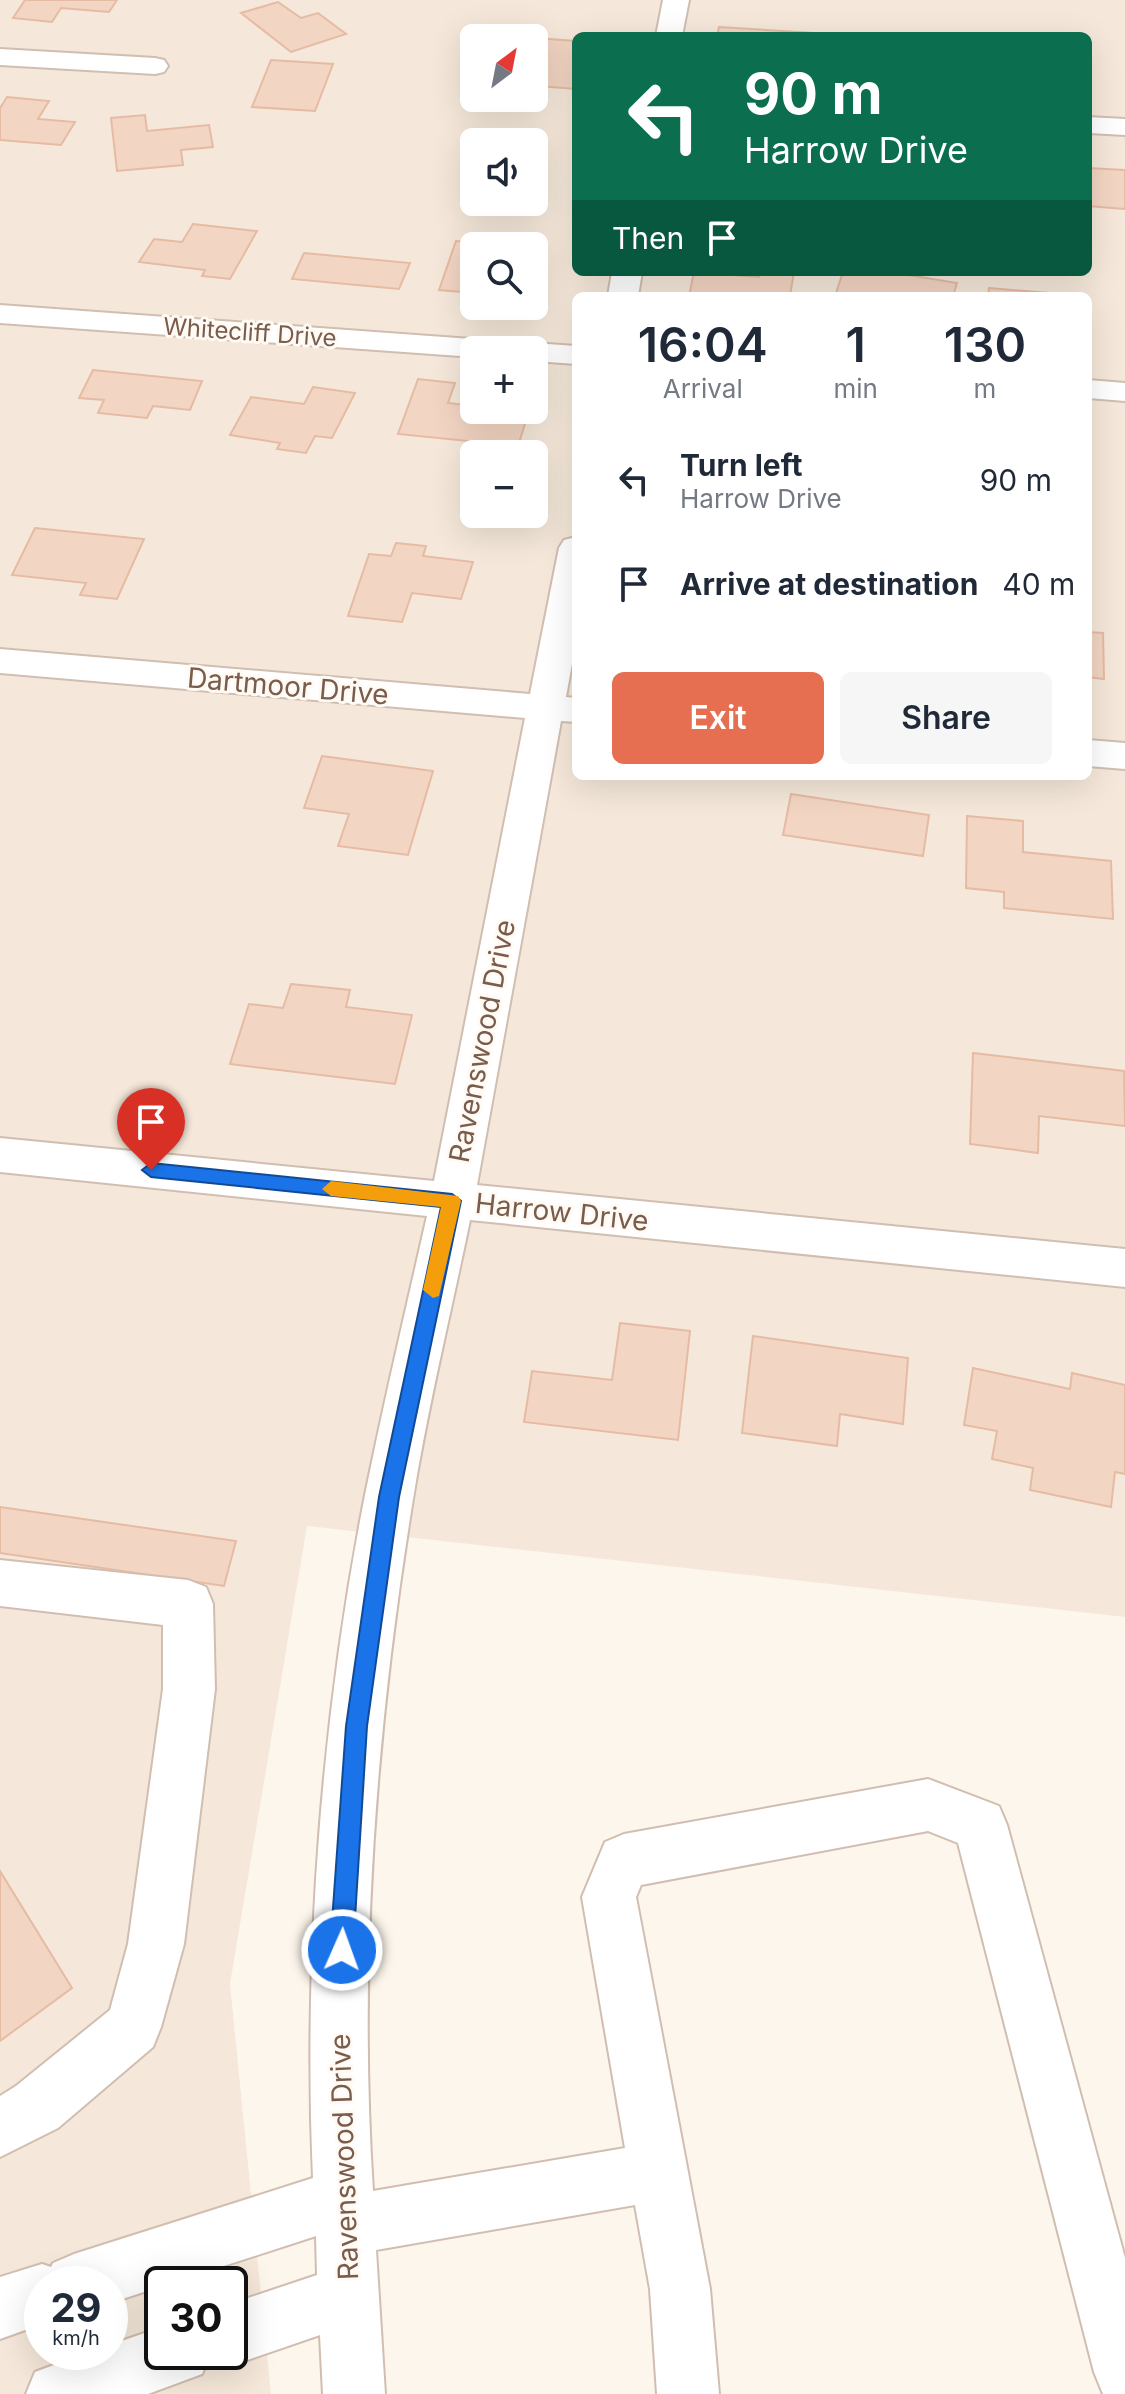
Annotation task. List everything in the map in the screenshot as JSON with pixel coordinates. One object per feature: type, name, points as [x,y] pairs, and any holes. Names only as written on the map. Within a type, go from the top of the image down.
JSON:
[{"type":"street","points":[[670,32],[676,0]]},
{"type":"street","points":[[0,57],[155,66]]},
{"type":"street","points":[[1092,125],[1125,127]]},
{"type":"street","name":"Whitecliff Drive","points":[[0,314],[460,347]]},
{"type":"street","points":[[548,353],[572,355]]},
{"type":"street","points":[[1092,389],[1125,392]]},
{"type":"street","name":"Ravenswood Drive","points":[[354,2394],[338,2097],[342,1921],[356,1726],[389,1497],[561,709],[572,591]]},
{"type":"street","name":"Dartmoor Drive","points":[[0,661],[561,709]]},
{"type":"street","points":[[1092,753],[1125,756]]},
{"type":"street","name":"Harrow Drive","points":[[0,1155],[1125,1268]]},
{"type":"street","points":[[0,1583],[188,1604],[189,1689],[156,1944],[133,2027],[37,2107],[0,2128]]},
{"type":"street","points":[[688,2394],[680,2289],[609,1897],[624,1861],[928,1805],[980,1825],[1125,2372]]},
{"type":"street","points":[[128,2270],[343,2212],[658,2172]]},
{"type":"street","points":[[248,2329],[348,2295]]},
{"type":"street","points":[[0,2308],[24,2300]]},
{"type":"street","points":[[57,2394],[144,2364]]},
{"type":"shaded area","points":[[0,0],[1125,0],[1125,1617],[307,1526],[230,1984],[271,2394],[0,2394]]},
{"type":"building","points":[[25,0],[117,0],[109,12],[61,8],[52,22],[13,18]]},
{"type":"building","points":[[278,2],[301,18],[318,13],[346,34],[291,52],[241,13]]},
{"type":"building","points":[[719,27],[798,32],[718,32]]},
{"type":"building","points":[[548,39],[572,41],[572,89],[548,87]]},
{"type":"building","points":[[271,60],[333,64],[315,111],[252,107]]},
{"type":"building","points":[[7,97],[49,101],[38,119],[75,122],[61,145],[0,140],[0,108]]},
{"type":"building","points":[[145,115],[147,131],[209,125],[213,147],[181,150],[183,165],[117,171],[111,118]]},
{"type":"building","points":[[1092,168],[1125,170],[1125,209],[1092,206]]},
{"type":"building","points":[[193,224],[257,231],[230,279],[202,276],[205,270],[139,262],[154,239],[182,242]]},
{"type":"building","points":[[456,241],[460,241],[460,292],[439,290]]},
{"type":"building","points":[[304,253],[410,263],[399,289],[292,279]]},
{"type":"building","points":[[693,276],[793,276],[791,292],[690,292]]},
{"type":"building","points":[[842,276],[914,276],[957,283],[954,292],[836,292]]},
{"type":"building","points":[[989,288],[1038,292],[988,292]]},
{"type":"building","points":[[93,370],[202,381],[190,410],[153,406],[147,418],[98,413],[104,400],[79,398]]},
{"type":"building","points":[[418,379],[455,383],[448,403],[460,404],[460,424],[525,424],[520,440],[460,440],[398,434]]},
{"type":"building","points":[[313,387],[355,393],[332,438],[315,436],[306,453],[277,449],[280,443],[230,435],[251,397],[304,404]]},
{"type":"building","points":[[35,528],[144,539],[117,599],[80,595],[86,583],[12,575]]},
{"type":"building","points":[[396,543],[426,546],[423,556],[473,562],[461,599],[412,593],[402,622],[348,616],[369,554],[391,556]]},
{"type":"building","points":[[1092,632],[1103,633],[1104,679],[1092,678]]},
{"type":"building","points":[[322,756],[433,771],[408,855],[338,846],[349,814],[304,808]]},
{"type":"building","points":[[791,794],[929,815],[923,856],[783,835]]},
{"type":"building","points":[[967,816],[1023,821],[1023,852],[1111,861],[1113,919],[1004,908],[1004,892],[966,888]]},
{"type":"building","points":[[291,984],[350,990],[346,1007],[412,1015],[395,1084],[230,1064],[249,1004],[283,1008]]},
{"type":"building","points":[[973,1053],[1124,1071],[1125,1126],[1039,1116],[1038,1153],[970,1144]]},
{"type":"building","points":[[620,1323],[690,1331],[678,1440],[524,1422],[532,1371],[612,1380]]},
{"type":"building","points":[[753,1336],[908,1358],[903,1424],[840,1414],[837,1446],[742,1433]]},
{"type":"building","points":[[973,1368],[1070,1389],[1072,1373],[1125,1385],[1125,1474],[1115,1472],[1111,1507],[1030,1490],[1033,1468],[992,1459],[997,1431],[964,1425]]},
{"type":"building","points":[[0,1507],[236,1541],[224,1586],[0,1553]]},
{"type":"building","points":[[0,1871],[72,1988],[0,2041]]},
{"type":"slow traffic","points":[[331,1189],[452,1201],[433,1290]]},
{"type":"route","points":[[151,1170],[452,1201],[389,1497],[356,1726],[342,1950]]}]
